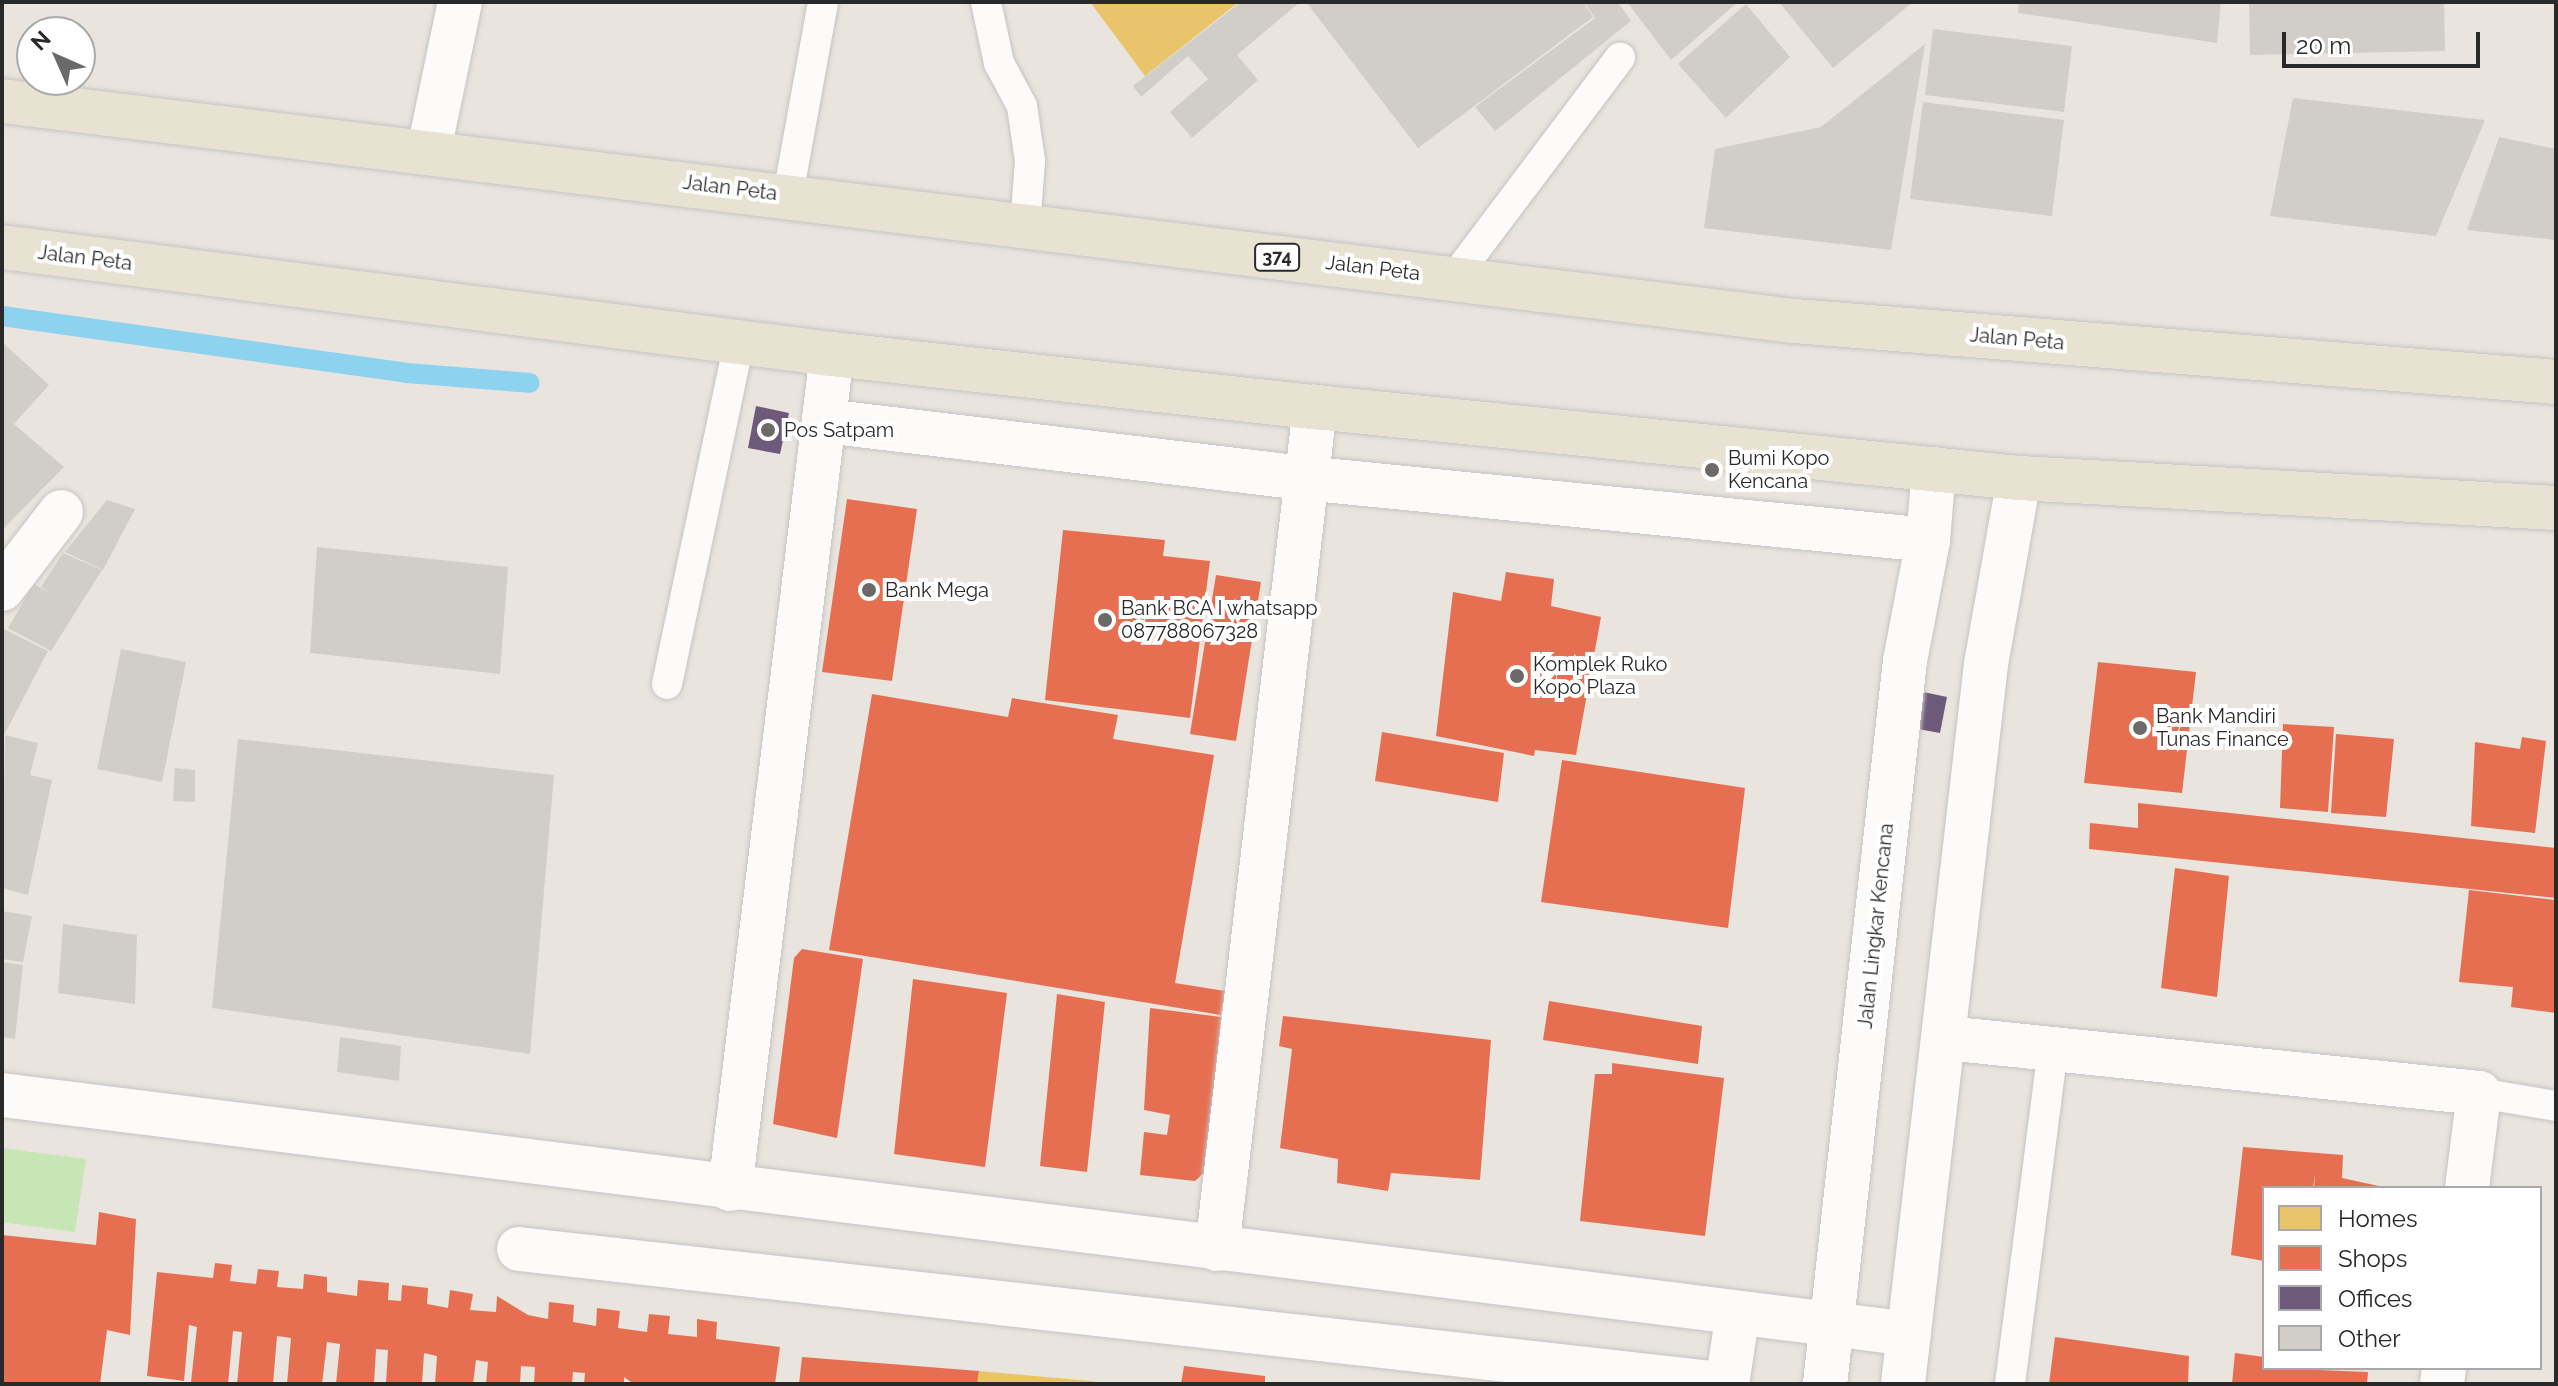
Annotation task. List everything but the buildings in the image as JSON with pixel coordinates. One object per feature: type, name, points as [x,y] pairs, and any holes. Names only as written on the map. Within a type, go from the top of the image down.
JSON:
[{"type":"main road","name":"Jalan Peta","points":[[2,101],[429,150],[1795,321],[2556,382]]},
{"type":"main road","name":"Jalan Peta","points":[[2,247],[832,354],[1315,407],[2019,478],[2556,508]]},
{"type":"street","points":[[429,150],[460,2]]},
{"type":"street","points":[[730,1189],[832,354]]},
{"type":"street","points":[[1217,1249],[1304,478],[1315,407]]},
{"type":"street","points":[[825,421],[1304,478],[1928,540]]},
{"type":"street","name":"Jalan Lingkar Kencana","points":[[1825,1384],[1905,661],[1928,540],[1934,469]]},
{"type":"street","points":[[1903,1384],[1946,1038],[1986,664],[2019,478]]},
{"type":"street","points":[[2,589],[61,512]]},
{"type":"street","points":[[1946,1038],[2479,1093],[2467,1186]]},
{"type":"street","points":[[2,1095],[730,1189],[1909,1334]]},
{"type":"street","points":[[519,1249],[1721,1384]]},
{"type":"street","points":[[1727,1384],[1738,1313]]},
{"type":"lane","points":[[788,195],[823,2]]},
{"type":"lane","points":[[986,2],[999,63],[1022,106],[1030,161],[1025,226]]},
{"type":"lane","points":[[1454,278],[1620,58]]},
{"type":"lane","points":[[667,684],[739,342]]},
{"type":"lane","points":[[2010,1384],[2053,1049]]},
{"type":"lane","points":[[2479,1093],[2556,1106]]},
{"type":"green space","points":[[2,1148],[86,1159],[75,1232],[2,1222]]},
{"type":"waterway","points":[[2,316],[407,373],[530,383]]},
{"type":"place","name":"Pos Satpam","points":[[768,430]]},
{"type":"place","name":"Bumi Kopo Kencana","points":[[1712,470]]},
{"type":"place","name":"Bank Mega","points":[[869,590]]},
{"type":"place","name":"Bank BCA I whatsapp 087788067328","points":[[1105,620]]},
{"type":"place","name":"Komplek Ruko Kopo Plaza","points":[[1517,676]]},
{"type":"place","name":"Bank Mandiri Tunas Finance","points":[[2140,728]]}]
